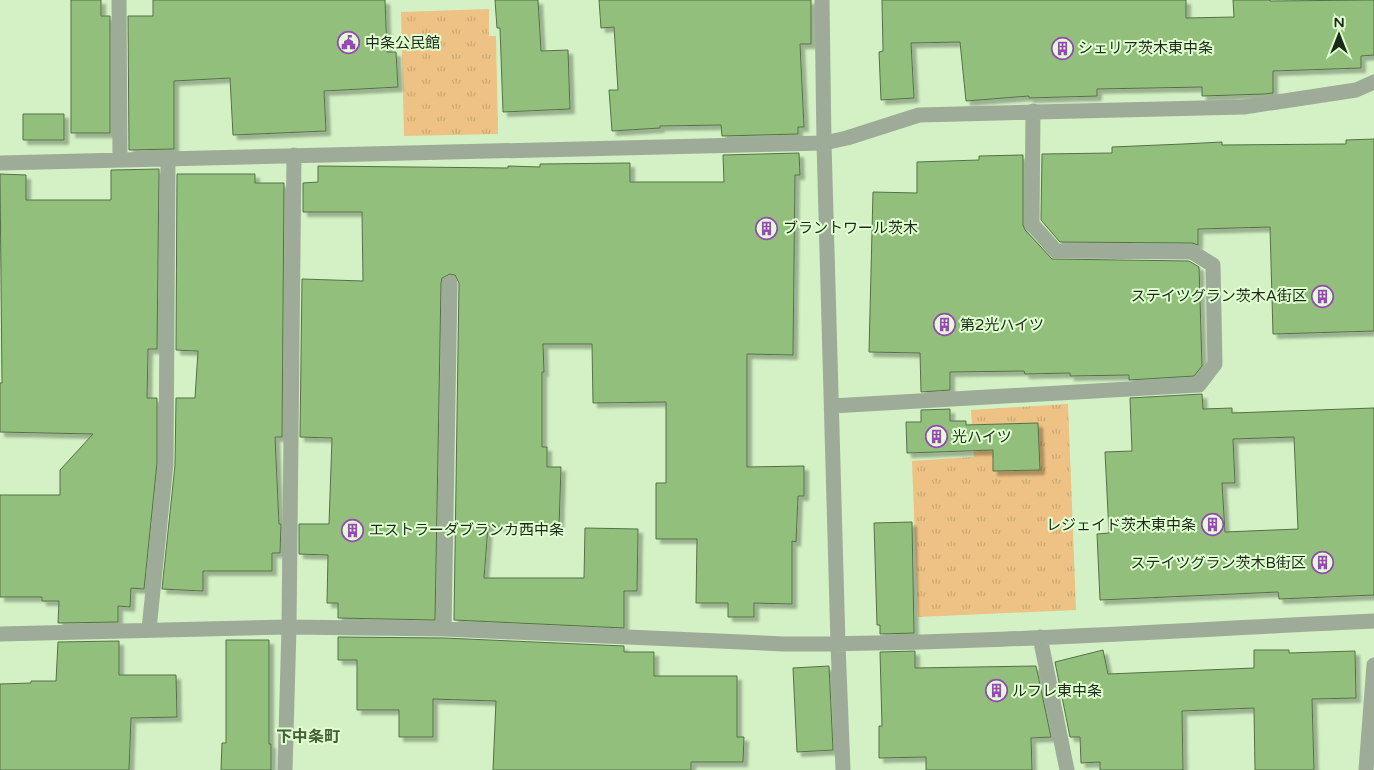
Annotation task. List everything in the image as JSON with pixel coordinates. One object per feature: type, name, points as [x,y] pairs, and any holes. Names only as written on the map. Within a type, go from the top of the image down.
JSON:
[{"type":"street","points":[[119,0],[120,160]]},
{"type":"street","points":[[822,0],[824,143],[838,644],[844,770]]},
{"type":"street","points":[[0,163],[824,143],[847,138],[919,115],[1244,107],[1356,90],[1374,82]]},
{"type":"street","points":[[832,406],[1199,385],[1215,364],[1213,265],[1192,252],[1056,251],[1032,224],[1033,112]]},
{"type":"street","points":[[285,770],[289,627],[294,155]]},
{"type":"street","points":[[149,629],[166,464],[168,159]]},
{"type":"street","points":[[444,629],[450,283]]},
{"type":"street","points":[[0,634],[289,627],[444,629],[784,644],[838,644],[1040,637],[1374,620]]},
{"type":"street","points":[[1040,637],[1067,770]]},
{"type":"street","points":[[1366,770],[1374,665]]},
{"type":"green space","points":[[489,9],[489,36],[496,36],[498,134],[404,136],[401,12]]},
{"type":"green space","points":[[1068,404],[1076,610],[918,617],[912,461],[974,457],[971,410]]},
{"type":"building","points":[[71,0],[101,0],[101,16],[110,16],[110,133],[71,133]]},
{"type":"building","points":[[153,0],[385,0],[387,52],[396,52],[398,87],[324,91],[326,131],[233,135],[230,78],[174,81],[174,149],[129,150],[128,16],[153,16]]},
{"type":"building","points":[[495,0],[538,0],[541,51],[568,50],[570,109],[503,112],[500,28],[497,28]]},
{"type":"building","points":[[599,0],[811,0],[811,44],[800,44],[804,127],[798,127],[798,134],[722,136],[721,125],[660,126],[660,128],[612,131],[609,90],[618,90],[614,27],[601,28]]},
{"type":"building","points":[[882,0],[1186,0],[1186,18],[1234,17],[1233,0],[1374,0],[1374,55],[1361,56],[1361,68],[1273,71],[1273,93],[1265,94],[1202,96],[1202,87],[1097,89],[1097,96],[1029,98],[1029,96],[966,101],[960,42],[911,43],[914,98],[881,100],[879,52],[883,51]]},
{"type":"building","points":[[23,114],[64,114],[64,140],[23,140]]},
{"type":"building","points":[[1374,139],[1374,331],[1273,334],[1270,227],[1198,229],[1198,245],[1192,243],[1060,242],[1041,220],[1042,154],[1112,153],[1112,147],[1222,142],[1222,145],[1346,144],[1346,140]]},
{"type":"building","points":[[799,153],[800,175],[795,175],[793,355],[747,354],[747,467],[804,466],[804,496],[798,496],[796,542],[792,541],[792,604],[754,603],[754,617],[728,617],[728,603],[696,603],[697,539],[656,539],[656,483],[666,483],[666,402],[593,403],[592,344],[543,344],[542,447],[547,447],[547,467],[561,467],[559,527],[488,526],[484,578],[584,578],[585,528],[638,529],[637,591],[624,591],[624,628],[454,620],[459,283],[455,275],[450,274],[442,278],[441,283],[435,620],[338,618],[338,603],[327,603],[328,555],[299,554],[299,524],[329,524],[332,438],[300,437],[302,279],[363,281],[362,212],[303,212],[303,183],[318,182],[318,166],[508,168],[508,166],[540,167],[540,164],[630,163],[630,182],[724,182],[723,155]]},
{"type":"building","points":[[1023,155],[1023,225],[1025,230],[1052,259],[1189,261],[1199,267],[1202,366],[1194,376],[1129,380],[1129,375],[1070,376],[1070,373],[1025,374],[1024,371],[950,372],[950,390],[921,392],[920,353],[869,352],[873,192],[917,193],[917,162],[979,160],[979,156]]},
{"type":"building","points":[[159,169],[157,349],[148,349],[147,398],[157,398],[157,463],[144,589],[131,588],[130,607],[118,606],[118,622],[58,623],[59,601],[42,601],[42,597],[0,597],[0,495],[60,495],[60,470],[93,434],[0,432],[0,383],[2,383],[0,174],[26,175],[26,200],[111,200],[111,170]]},
{"type":"building","points":[[177,174],[255,174],[255,183],[284,183],[282,437],[275,437],[279,524],[281,524],[280,553],[272,553],[272,571],[203,571],[203,591],[162,589],[175,465],[176,398],[195,398],[198,351],[176,350]]},
{"type":"building","points":[[1202,394],[1203,409],[1232,408],[1232,413],[1374,408],[1374,595],[1279,599],[1278,592],[1100,600],[1097,534],[1109,533],[1105,452],[1132,451],[1130,398]],"holes":[[[1294,437],[1298,529],[1225,532],[1222,483],[1235,483],[1233,439]]]},
{"type":"building","points":[[950,409],[950,421],[966,421],[966,425],[1038,423],[1040,470],[993,471],[993,450],[907,453],[906,422],[921,422],[921,410]]},
{"type":"building","points":[[912,522],[914,633],[880,634],[880,625],[877,625],[874,523]]},
{"type":"building","points":[[338,637],[444,638],[624,646],[624,652],[654,652],[654,676],[737,676],[737,737],[744,737],[743,762],[691,762],[691,770],[493,770],[496,701],[433,699],[433,737],[399,737],[399,710],[357,710],[357,660],[338,660]]},
{"type":"building","points":[[226,640],[269,640],[269,744],[271,744],[271,770],[221,770],[222,743],[226,743]]},
{"type":"building","points":[[119,641],[119,675],[176,675],[177,717],[131,718],[129,770],[0,770],[0,684],[56,681],[58,642]]},
{"type":"building","points":[[1103,650],[1108,674],[1254,668],[1254,650],[1289,650],[1289,653],[1355,651],[1356,698],[1312,699],[1314,770],[1255,770],[1254,708],[1182,711],[1183,770],[1100,770],[1100,762],[1081,763],[1080,737],[1070,737],[1055,662]]},
{"type":"building","points":[[915,651],[915,668],[1036,666],[1051,737],[1031,738],[1032,770],[926,770],[926,757],[879,758],[879,726],[882,726],[880,652]]},
{"type":"building","points":[[829,666],[833,750],[797,752],[793,668]]},
{"type":"place","name":"中条公民館","points":[[349,43]]},
{"type":"place","name":"シェリア茨木東中条","points":[[1062,48]]},
{"type":"place","name":"ブラントワール茨木","points":[[767,228]]},
{"type":"place","name":"ステイツグラン茨木A街区","points":[[1323,296]]},
{"type":"place","name":"第2光ハイツ","points":[[944,325]]},
{"type":"place","name":"光ハイツ","points":[[936,437]]},
{"type":"place","name":"レジェイド茨木東中条","points":[[1212,525]]},
{"type":"place","name":"エストラーダブランカ西中条","points":[[353,530]]},
{"type":"place","name":"ステイツグラン茨木B街区","points":[[1322,563]]},
{"type":"place","name":"ルフレ東中条","points":[[996,691]]},
{"type":"district","name":"下中条町","points":[[308,737]]}]
